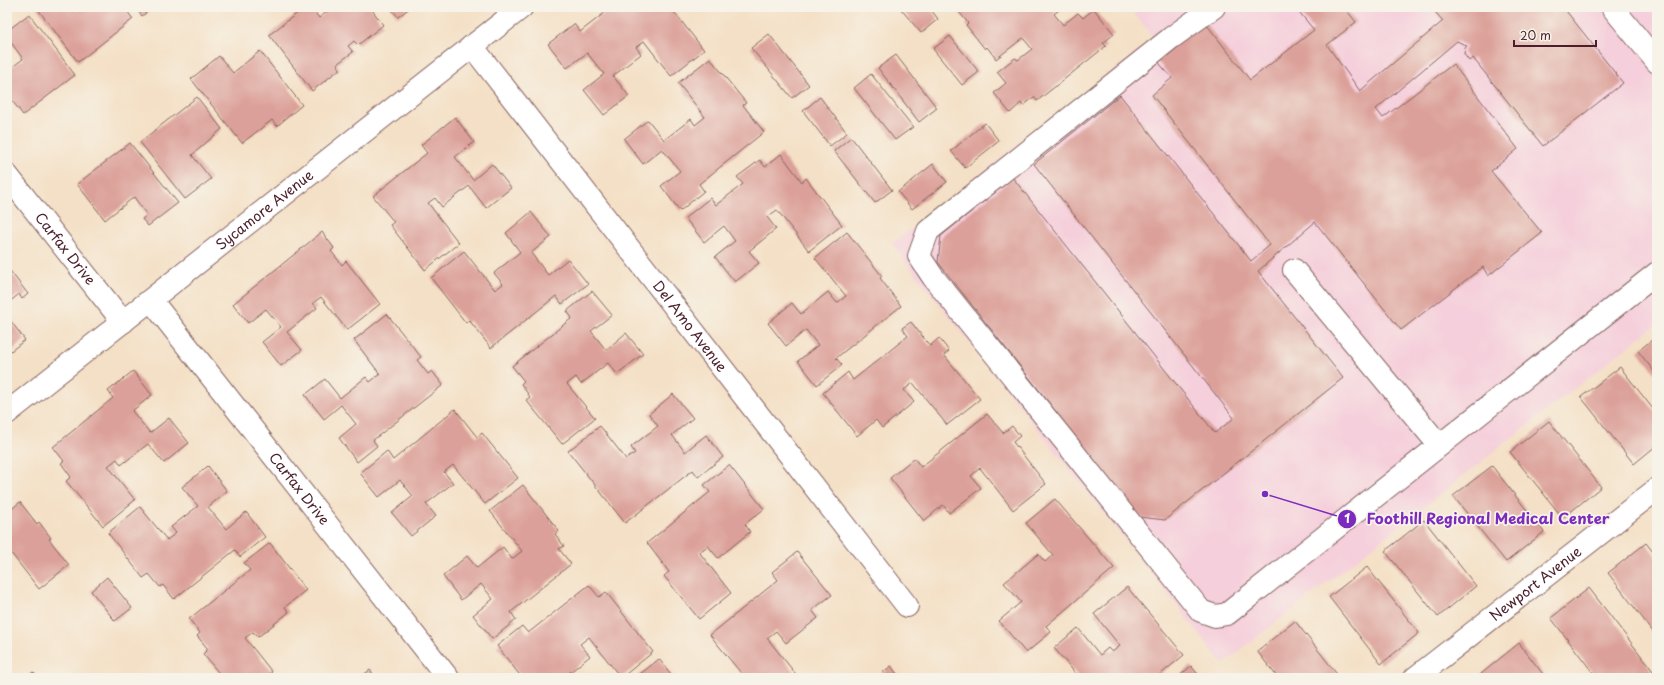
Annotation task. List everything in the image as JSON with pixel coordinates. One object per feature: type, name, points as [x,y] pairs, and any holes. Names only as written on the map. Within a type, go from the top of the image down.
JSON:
[{"type":"street","name":"Sycamore Avenue","points":[[7,413],[522,7]]},
{"type":"street","points":[[1214,7],[1171,38],[928,231],[919,256],[933,278],[1168,568],[1201,611],[1215,616],[1227,614],[1657,273]]},
{"type":"street","points":[[1612,7],[1657,62]]},
{"type":"street","name":"Del Amo Avenue","points":[[472,46],[907,606]]},
{"type":"street","name":"Carfax Drive","points":[[7,175],[123,322]]},
{"type":"street","points":[[1294,270],[1439,445]]},
{"type":"street","name":"Carfax Drive","points":[[151,300],[448,678]]},
{"type":"street","name":"Newport Avenue","points":[[1415,678],[1657,489]]},
{"type":"shaded area","points":[[1129,7],[1657,7],[1657,324],[1223,664],[892,244],[1154,39]]},
{"type":"building","points":[[74,7],[77,11],[82,7],[124,7],[133,19],[78,62],[37,8]]},
{"type":"building","points":[[135,7],[154,7],[142,16]]},
{"type":"building","points":[[305,7],[311,7],[319,18],[333,7],[370,7],[383,25],[358,45],[354,41],[348,46],[353,52],[337,64],[340,69],[312,91],[269,35]]},
{"type":"building","points":[[390,7],[411,7],[398,17]]},
{"type":"building","points":[[612,7],[670,7],[704,50],[671,76],[644,41],[636,47],[641,54],[613,76],[629,96],[604,115],[584,90],[604,74],[587,53],[567,68],[548,44],[574,24],[580,32]]},
{"type":"building","points":[[929,7],[938,19],[921,33],[900,8]]},
{"type":"building","points":[[955,7],[1063,7],[1054,14],[1063,25],[1078,13],[1083,18],[1094,9],[1114,34],[1103,43],[1106,46],[1037,101],[1034,97],[1023,106],[1021,103],[1010,113],[994,93],[1006,83],[997,72],[1015,58],[1018,60],[1032,49],[1023,38],[996,59],[987,47],[985,49],[966,25],[968,23]]},
{"type":"building","points":[[1295,7],[1344,7],[1356,22],[1327,45],[1360,91],[1443,21],[1431,7],[1563,7],[1623,83],[1543,146],[1473,58],[1469,61],[1464,54],[1467,46],[1457,41],[1376,109],[1383,118],[1453,64],[1518,149],[1491,171],[1542,233],[1488,276],[1483,267],[1401,330],[1315,222],[1258,271],[1343,378],[1165,520],[1139,517],[938,262],[941,236],[1013,178],[1215,433],[1234,418],[1034,164],[1120,95],[1251,261],[1270,245],[1152,95],[1172,78],[1153,56],[1203,20],[1250,80],[1314,30]]},
{"type":"building","points":[[29,14],[75,75],[23,115],[7,94],[7,71],[23,59],[7,37],[7,31]]},
{"type":"building","points":[[769,34],[809,85],[792,98],[751,48]]},
{"type":"building","points":[[950,36],[979,72],[962,85],[933,49]]},
{"type":"building","points":[[260,51],[302,105],[277,126],[272,120],[242,143],[191,79],[219,56],[233,73]]},
{"type":"building","points":[[896,55],[937,108],[919,122],[878,68]]},
{"type":"building","points":[[710,58],[746,103],[743,105],[764,132],[699,184],[704,191],[680,211],[661,186],[680,171],[662,149],[643,164],[624,139],[648,120],[664,140],[691,119],[695,125],[705,117],[678,83]]},
{"type":"building","points":[[871,74],[913,127],[895,140],[854,88]]},
{"type":"building","points":[[197,97],[222,129],[192,155],[211,179],[185,199],[140,142]]},
{"type":"building","points":[[820,97],[847,133],[830,146],[803,111]]},
{"type":"building","points":[[455,117],[474,142],[455,157],[473,180],[492,164],[511,188],[486,208],[469,186],[442,207],[435,198],[428,203],[459,243],[425,270],[390,225],[394,222],[373,196],[427,153],[421,145]]},
{"type":"building","points":[[985,123],[999,141],[965,168],[951,151]]},
{"type":"building","points":[[851,137],[892,190],[875,203],[834,151]]},
{"type":"building","points":[[130,143],[178,203],[148,226],[142,219],[147,215],[134,197],[105,220],[77,184]]},
{"type":"building","points":[[781,154],[802,182],[806,178],[842,225],[809,251],[777,210],[767,217],[776,229],[749,251],[759,263],[735,282],[715,257],[735,241],[724,226],[704,242],[685,218],[710,198],[716,205],[743,184],[737,177],[760,160],[765,167]]},
{"type":"building","points":[[933,164],[947,182],[912,209],[898,192]]},
{"type":"building","points":[[531,212],[551,237],[531,253],[548,275],[568,259],[588,284],[562,304],[556,296],[491,348],[469,320],[466,323],[431,278],[464,251],[495,290],[503,284],[494,273],[520,252],[506,233]]},
{"type":"building","points":[[322,232],[334,248],[331,251],[342,265],[346,261],[380,304],[347,330],[321,297],[313,303],[317,308],[287,332],[302,350],[281,366],[262,342],[281,327],[266,309],[248,323],[233,304]]},
{"type":"building","points":[[847,232],[882,276],[880,278],[901,306],[836,358],[842,365],[817,385],[798,361],[818,345],[806,330],[786,346],[768,323],[792,303],[801,314],[828,292],[837,303],[846,296],[815,258]]},
{"type":"building","points":[[7,267],[28,294],[22,299],[19,294],[7,304]]},
{"type":"building","points":[[592,291],[612,315],[591,331],[606,350],[626,333],[643,354],[617,374],[608,363],[581,384],[576,377],[567,384],[595,418],[562,444],[526,400],[530,397],[521,384],[524,381],[512,366],[572,318],[567,311]]},
{"type":"building","points":[[387,314],[421,357],[417,360],[428,374],[432,371],[443,385],[373,440],[377,446],[357,462],[339,438],[356,424],[341,405],[324,419],[305,395],[325,379],[340,398],[366,377],[370,382],[380,374],[354,340]]},
{"type":"building","points":[[7,316],[25,340],[7,354]]},
{"type":"building","points":[[911,322],[930,346],[939,338],[949,351],[944,355],[980,399],[947,425],[913,383],[904,390],[914,402],[882,428],[876,420],[857,436],[823,393],[848,372],[853,380],[908,336],[902,328]]},
{"type":"building","points":[[1657,336],[1657,375],[1638,351]]},
{"type":"building","points":[[1620,367],[1657,414],[1657,445],[1634,464],[1581,397]]},
{"type":"building","points":[[133,371],[152,395],[132,411],[150,433],[169,418],[189,443],[164,463],[148,444],[121,465],[117,459],[108,466],[135,500],[103,526],[66,481],[71,477],[61,463],[64,461],[53,447],[113,398],[108,391]]},
{"type":"building","points":[[673,394],[693,418],[672,435],[685,452],[706,435],[723,457],[698,477],[693,470],[625,523],[568,451],[600,426],[626,459],[635,453],[631,447],[658,426],[649,414]]},
{"type":"building","points":[[455,409],[477,437],[482,433],[518,478],[485,504],[453,465],[444,472],[453,483],[426,504],[436,516],[411,536],[392,513],[413,496],[400,480],[379,497],[360,473],[387,451],[393,460]]},
{"type":"building","points":[[987,414],[1003,433],[1012,426],[1020,436],[1013,442],[1046,484],[1013,510],[980,468],[971,476],[981,488],[949,513],[943,505],[924,521],[890,478],[914,458],[921,467]]},
{"type":"building","points":[[1549,421],[1601,487],[1563,518],[1510,452]]},
{"type":"building","points":[[729,465],[764,509],[745,524],[750,532],[718,558],[708,546],[699,552],[731,593],[699,619],[664,576],[669,572],[647,543],[710,492],[704,485]]},
{"type":"building","points":[[208,466],[227,491],[208,507],[226,529],[246,512],[265,537],[240,557],[235,550],[174,599],[163,585],[160,587],[149,574],[143,578],[108,533],[140,507],[167,540],[176,533],[171,527],[198,506],[182,487]]},
{"type":"building","points":[[1492,466],[1544,532],[1506,562],[1453,496]]},
{"type":"building","points":[[523,485],[559,531],[555,534],[564,546],[559,549],[571,564],[511,612],[516,620],[492,639],[473,615],[493,599],[481,584],[461,600],[443,576],[467,556],[477,568],[503,547],[512,559],[522,551],[490,511]]},
{"type":"building","points":[[1055,499],[1114,568],[1046,626],[1051,632],[1026,653],[999,621],[1021,602],[1004,583],[1038,554],[1045,562],[1053,555],[1026,523]]},
{"type":"building","points":[[20,502],[37,524],[39,522],[51,538],[49,539],[69,565],[39,589],[7,548],[7,513]]},
{"type":"building","points":[[1424,520],[1476,586],[1438,617],[1385,551]]},
{"type":"building","points":[[270,543],[306,590],[285,607],[289,612],[258,637],[253,632],[245,638],[272,672],[264,678],[223,678],[203,654],[208,649],[197,636],[200,633],[189,619],[250,570],[244,563]]},
{"type":"building","points":[[1646,543],[1657,557],[1657,637],[1608,573]]},
{"type":"building","points":[[797,552],[832,595],[812,610],[818,618],[786,643],[776,631],[767,638],[799,678],[745,678],[710,635],[778,580],[772,572]]},
{"type":"building","points":[[1367,567],[1419,633],[1381,664],[1329,597]]},
{"type":"building","points":[[107,577],[132,608],[115,621],[91,591]]},
{"type":"building","points":[[589,585],[599,597],[606,592],[653,652],[621,678],[589,637],[580,644],[590,656],[563,678],[554,678],[551,675],[547,678],[522,678],[497,646],[522,626],[528,633]]},
{"type":"building","points":[[1127,587],[1184,655],[1156,678],[1073,678],[1077,675],[1054,648],[1078,628],[1100,655],[1108,648],[1112,652],[1120,646],[1094,614]]},
{"type":"building","points":[[1589,588],[1656,675],[1652,678],[1597,678],[1551,618]]},
{"type":"building","points":[[1295,621],[1340,678],[1278,678],[1257,651]]},
{"type":"building","points":[[7,634],[12,641],[7,645]]},
{"type":"building","points":[[1519,643],[1546,678],[1484,678],[1481,674]]},
{"type":"building","points":[[659,659],[674,678],[635,678]]},
{"type":"building","points":[[891,666],[900,678],[876,678]]},
{"type":"building","points":[[1191,666],[1201,678],[1177,678]]},
{"type":"building","points":[[370,670],[376,678],[359,678]]},
{"type":"building","points":[[33,672],[38,678],[26,678]]},
{"type":"place","name":"Foothill Regional Medical Center","points":[[1265,494]]}]
